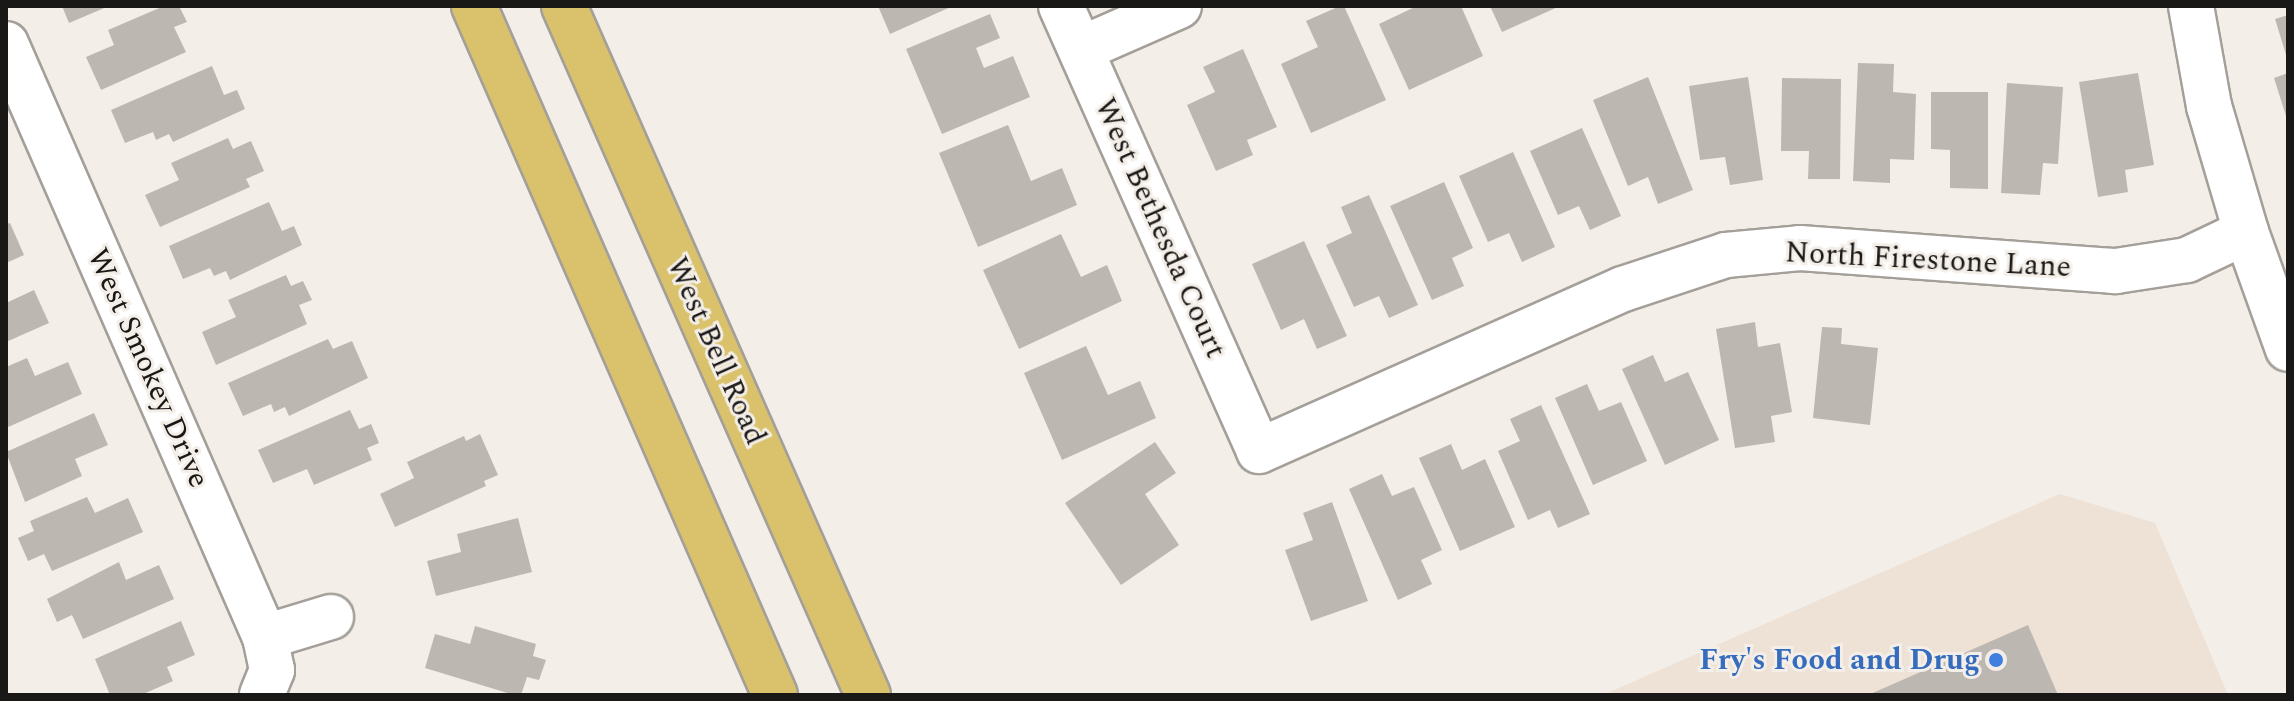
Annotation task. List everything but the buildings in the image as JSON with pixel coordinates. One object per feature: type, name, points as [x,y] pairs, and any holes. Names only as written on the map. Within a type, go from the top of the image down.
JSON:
[{"type":"main road","points":[[474,6],[775,695]]},
{"type":"main road","name":"West Bell Road","points":[[564,6],[868,695]]},
{"type":"street","name":"West Bethesda Court","points":[[1061,6],[1259,451]]},
{"type":"street","points":[[1081,49],[1179,6]]},
{"type":"street","points":[[2191,6],[2209,106],[2246,232],[2288,349]]},
{"type":"street","name":"West Smokey Drive","points":[[6,44],[265,637],[272,670],[262,695]]},
{"type":"street","name":"North Firestone Lane","points":[[1259,451],[1623,289],[1726,255],[1800,248],[2116,271],[2187,260],[2246,232]]},
{"type":"street","points":[[265,637],[331,617]]},
{"type":"shaded area","points":[[2060,494],[2155,523],[2228,695],[1603,695]]},
{"type":"place","name":"Fry's Food and Drug","points":[[1996,660]]}]
